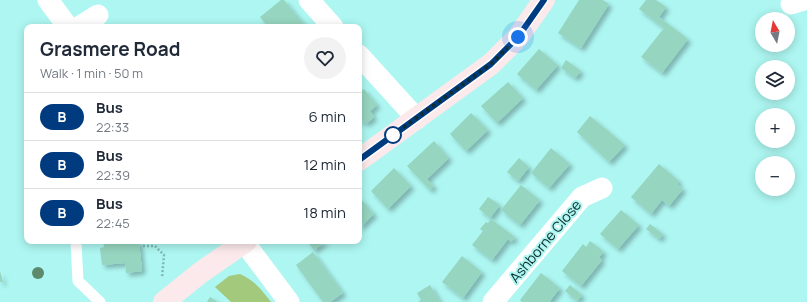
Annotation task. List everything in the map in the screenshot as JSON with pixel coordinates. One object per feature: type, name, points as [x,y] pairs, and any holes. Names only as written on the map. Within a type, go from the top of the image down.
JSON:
[{"type":"street","points":[[48,0],[66,24]]},
{"type":"street","points":[[309,0],[330,24]]},
{"type":"street","points":[[362,158],[491,64],[518,37],[544,0]]},
{"type":"street","points":[[84,24],[98,15]]},
{"type":"street","points":[[362,58],[417,119]]},
{"type":"street","name":"Ashborne Close","points":[[493,302],[582,197],[602,188]]},
{"type":"street","points":[[166,301],[200,273],[241,244]]},
{"type":"street","points":[[247,244],[289,302]]},
{"type":"lane","points":[[76,244],[78,281],[100,302]]},
{"type":"path","points":[[143,246],[155,246],[164,255],[161,274],[166,301]]},
{"type":"green space","points":[[240,274],[257,286],[271,302],[231,302],[215,287],[229,276]]},
{"type":"building","points":[[281,0],[284,0],[304,24],[266,24],[260,17]]},
{"type":"building","points":[[579,0],[603,0],[609,4],[581,48],[558,33]]},
{"type":"building","points":[[646,0],[656,0],[666,7],[659,17],[688,39],[662,73],[641,57],[664,28],[639,9]]},
{"type":"building","points":[[539,49],[558,65],[536,90],[517,74]]},
{"type":"building","points":[[566,60],[581,71],[575,78],[561,68]]},
{"type":"building","points":[[508,82],[523,98],[497,123],[481,106]]},
{"type":"building","points":[[364,89],[377,105],[370,111],[374,117],[366,124],[363,120],[362,121],[362,91]]},
{"type":"building","points":[[471,113],[488,130],[466,151],[450,134]]},
{"type":"building","points":[[590,116],[625,145],[609,162],[577,132]]},
{"type":"building","points":[[434,141],[449,158],[427,179],[434,186],[430,190],[407,166]]},
{"type":"building","points":[[551,148],[570,164],[549,188],[531,173]]},
{"type":"building","points":[[519,158],[529,167],[518,181],[507,172]]},
{"type":"building","points":[[659,164],[679,181],[677,184],[683,189],[669,206],[662,200],[651,214],[631,197]]},
{"type":"building","points":[[394,168],[411,186],[388,209],[371,191]]},
{"type":"building","points":[[521,185],[540,200],[520,225],[501,210]]},
{"type":"building","points":[[488,197],[500,205],[490,218],[479,209]]},
{"type":"building","points":[[362,200],[374,214],[362,225]]},
{"type":"building","points":[[621,210],[639,225],[618,249],[600,234]]},
{"type":"building","points":[[491,219],[515,237],[511,242],[508,239],[492,260],[472,245],[483,231],[480,229]]},
{"type":"building","points":[[650,224],[663,234],[659,239],[646,229]]},
{"type":"building","points":[[590,241],[604,252],[599,257],[602,260],[581,286],[562,271],[583,244],[586,247]]},
{"type":"building","points":[[104,244],[139,244],[142,271],[126,273],[125,263],[102,265],[100,248],[104,247]]},
{"type":"building","points":[[309,244],[322,244],[314,250]]},
{"type":"building","points":[[313,252],[343,293],[330,302],[323,302],[296,265]]},
{"type":"building","points":[[462,256],[482,272],[463,298],[442,282]]},
{"type":"building","points":[[0,271],[3,282],[0,282]]},
{"type":"building","points":[[541,273],[560,288],[550,301],[551,302],[522,302],[520,300]]},
{"type":"building","points":[[430,285],[440,302],[418,302],[421,300],[417,293]]},
{"type":"building","points":[[570,285],[582,295],[577,301],[565,291]]},
{"type":"building","points":[[210,297],[218,302],[207,302]]},
{"type":"bus line","name":"B","points":[[362,158],[491,64],[518,37],[544,0]]},
{"type":"route","points":[[393,135],[491,64],[518,37]]}]
